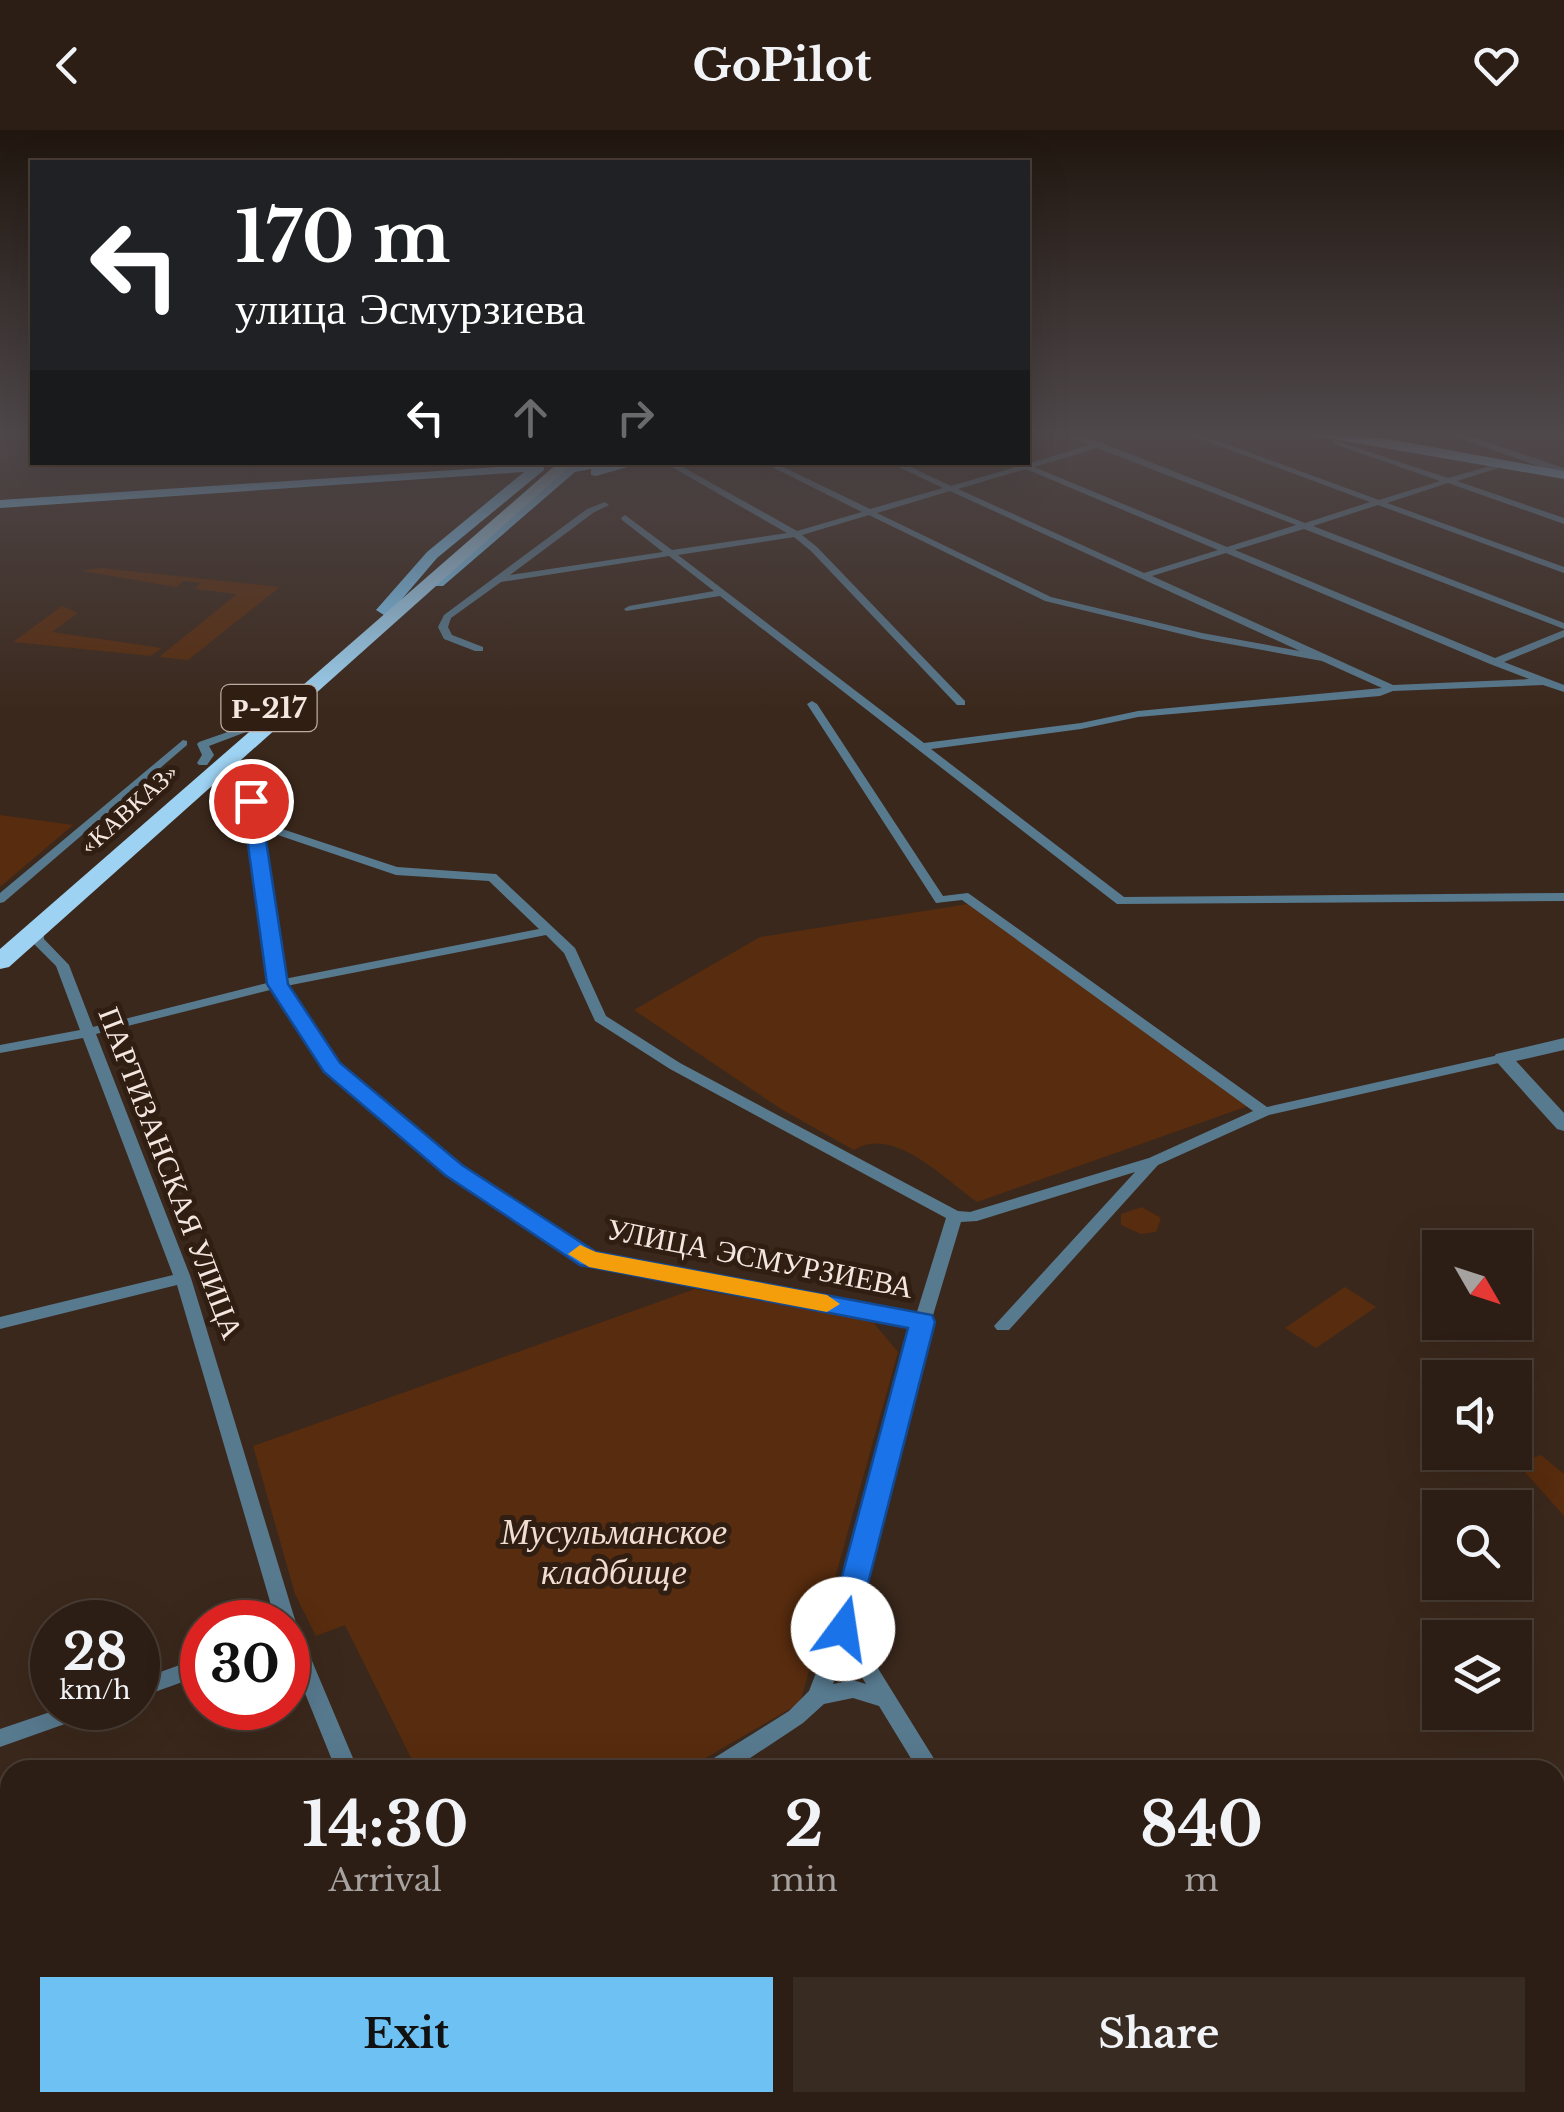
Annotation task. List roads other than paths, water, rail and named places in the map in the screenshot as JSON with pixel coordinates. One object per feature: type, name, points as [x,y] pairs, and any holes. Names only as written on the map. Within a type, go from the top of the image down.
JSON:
[{"type":"highway","name":"«КАВКАЗ»","points":[[1,954],[38,927],[221,766],[242,730],[478,527]]},
{"type":"highway","name":"«КАВКАЗ»","points":[[1,954],[406,608],[487,527]]},
{"type":"main road","name":"Р-217","points":[[384,610],[432,554],[464,527]]},
{"type":"street","points":[[479,649],[448,637],[443,626],[447,617],[569,527]]},
{"type":"street","points":[[637,527],[1121,901],[1564,897]]},
{"type":"street","points":[[784,527],[796,534],[961,703]]},
{"type":"street","points":[[501,579],[673,555],[818,527]]},
{"type":"street","points":[[901,527],[1048,599],[1202,636],[1330,658]]},
{"type":"street","points":[[1038,527],[1392,688]]},
{"type":"street","points":[[1175,527],[1564,690]]},
{"type":"street","points":[[1146,575],[1302,527]]},
{"type":"street","points":[[1311,527],[1564,630]]},
{"type":"street","points":[[1447,527],[1564,570]]},
{"type":"street","points":[[629,609],[722,593]]},
{"type":"street","points":[[1494,662],[1564,630]]},
{"type":"street","points":[[920,747],[1082,726],[1138,714],[1380,693],[1392,688],[1544,682]]},
{"type":"street","points":[[812,704],[940,900],[964,896],[1264,1112]]},
{"type":"street","points":[[0,899],[183,742]]},
{"type":"street","name":"УЛИЦА ЭСМУРЗИЕВА","points":[[221,766],[245,778],[256,824],[278,984],[332,1067],[454,1170],[589,1259],[922,1322],[843,1629],[818,1696]]},
{"type":"street","points":[[256,824],[396,870],[492,877],[570,952],[600,1018],[676,1066],[955,1216],[971,1217],[1154,1162],[1264,1112],[1564,1044]]},
{"type":"street","name":"ПАРТИЗАНСКАЯ УЛИЦА","points":[[38,927],[37,940],[62,965],[183,1278],[279,1600]]},
{"type":"street","points":[[0,1049],[86,1033],[278,984],[548,931]]},
{"type":"street","points":[[1,954],[30,948],[51,952]]},
{"type":"street","points":[[1502,1058],[1564,1125]]},
{"type":"street","points":[[1003,1326],[1154,1162]]},
{"type":"street","points":[[922,1322],[955,1216]]},
{"type":"street","points":[[0,1323],[183,1278]]},
{"type":"street","points":[[843,1629],[924,1760]]},
{"type":"street","name":"ПАРТИЗАНСКАЯ УЛИЦА","points":[[310,1682],[343,1760]]},
{"type":"street","points":[[729,1760],[796,1717],[818,1696],[852,1688],[887,1700]]},
{"type":"street","points":[[0,1738],[30,1728]]},
{"type":"park label","name":"Мусульманское кладбище","points":[[614,1551]]}]
